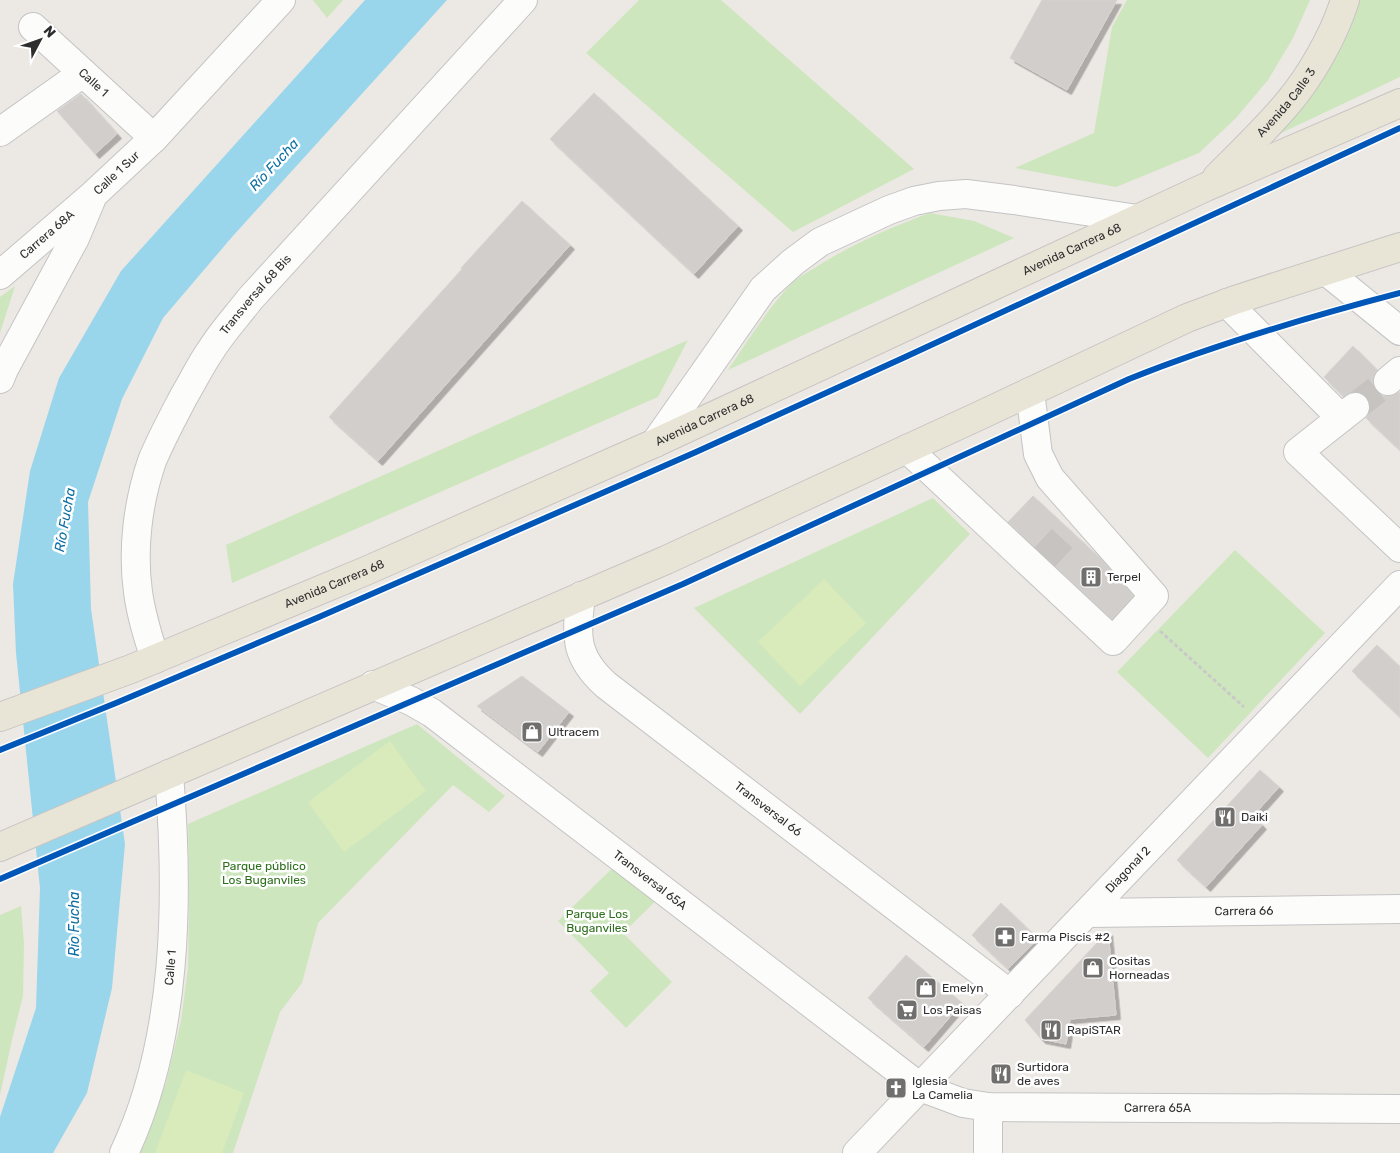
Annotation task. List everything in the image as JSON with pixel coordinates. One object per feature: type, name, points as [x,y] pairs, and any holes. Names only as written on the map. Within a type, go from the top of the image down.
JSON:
[{"type":"main road","name":"Avenida Calle 3","points":[[1206,187],[1258,136],[1288,102],[1308,75],[1324,48],[1339,19],[1346,0]]},
{"type":"main road","name":"Avenida Carrera 68","points":[[3,716],[143,664],[368,570],[655,443],[1206,187],[1400,103]]},
{"type":"main road","points":[[10,843],[666,560],[1187,318],[1400,247]]},
{"type":"street","name":"Transversal 68 Bis","points":[[143,664],[145,627],[138,592],[136,550],[143,493],[153,460],[190,386],[211,350],[250,299],[523,0]]},
{"type":"street","name":"Calle 1 Sur","points":[[0,379],[75,238],[94,194],[154,138],[281,1]]},
{"type":"street","name":"Calle 1","points":[[33,28],[154,138]]},
{"type":"street","points":[[0,132],[83,73]]},
{"type":"street","name":"Carrera 68A","points":[[0,276],[94,194]]},
{"type":"street","points":[[655,443],[763,289],[793,262],[820,242],[889,210],[914,201],[939,196],[966,194],[1137,219]]},
{"type":"street","points":[[1326,271],[1400,331]]},
{"type":"street","points":[[1227,304],[1348,413],[1298,452],[1400,548]]},
{"type":"street","points":[[907,449],[1039,564],[1113,641],[1154,596],[1076,523],[1038,454],[1030,392]]},
{"type":"street","name":"Diagonal 2","points":[[857,1153],[1400,585]]},
{"type":"street","name":"Transversal 66","points":[[581,596],[578,629],[579,644],[582,656],[593,674],[1010,994]]},
{"type":"street","name":"Transversal 65A","points":[[373,685],[411,701],[432,713],[920,1088]]},
{"type":"street","name":"Calle 1","points":[[124,1153],[145,1098],[157,1053],[166,1001],[174,909],[173,836],[169,774]]},
{"type":"street","name":"Carrera 66","points":[[1088,913],[1400,909]]},
{"type":"street","name":"Carrera 65A","points":[[920,1088],[964,1103],[988,1107],[1400,1109]]},
{"type":"street","points":[[988,1107],[988,1153]]},
{"type":"path","points":[[1139,612],[1265,726]]},
{"type":"green space","points":[[313,0],[343,0],[327,18]]},
{"type":"green space","points":[[639,0],[721,0],[914,169],[793,232],[586,53]]},
{"type":"green space","points":[[1127,0],[1310,0],[1293,38],[1268,80],[1236,118],[1199,153],[1116,187],[1015,168],[1094,133],[1112,27]]},
{"type":"green space","points":[[1358,0],[1400,0],[1400,77],[1279,134],[1306,98]]},
{"type":"green space","points":[[930,213],[974,221],[1014,238],[728,370],[750,336],[782,294],[796,280],[855,245]]},
{"type":"green space","points":[[15,286],[0,333],[0,297]]},
{"type":"green space","points":[[688,340],[658,397],[232,583],[226,545]]},
{"type":"green space","points":[[933,498],[970,534],[800,714],[694,608]]},
{"type":"green space","points":[[1235,550],[1325,633],[1208,758],[1117,672]]},
{"type":"green space","points":[[824,579],[866,623],[800,686],[758,642]]},
{"type":"green space","name":"Parque público Los Buganviles","points":[[417,724],[505,796],[489,812],[453,785],[318,923],[302,983],[280,1012],[233,1153],[139,1153],[166,1083],[181,1021],[188,968],[188,824]]},
{"type":"green space","points":[[390,741],[426,791],[344,852],[308,802]]},
{"type":"green space","name":"Parque Los Buganviles","points":[[626,855],[667,890],[623,933],[672,982],[626,1028],[590,991],[609,973],[558,921]]},
{"type":"green space","points":[[21,906],[24,943],[23,996],[0,1095],[0,915]]},
{"type":"green space","points":[[186,1070],[244,1093],[222,1153],[155,1153]]},
{"type":"water","name":"Río Fucha","points":[[365,0],[447,0],[232,237],[163,318],[122,399],[88,502],[91,609],[125,844],[112,988],[87,1093],[53,1153],[0,1153],[0,1117],[36,1008],[40,888],[16,653],[13,584],[30,471],[59,378],[121,271]]},
{"type":"building","points":[[1042,0],[1117,0],[1067,90],[1010,58]]},
{"type":"building","points":[[594,93],[738,226],[694,274],[550,139]]},
{"type":"building","points":[[81,94],[117,134],[95,154],[57,111]]},
{"type":"building","points":[[522,201],[570,245],[378,461],[329,417]]},
{"type":"building","points":[[1353,346],[1377,370],[1373,376],[1376,391],[1383,396],[1390,396],[1400,392],[1400,450],[1366,418],[1370,412],[1367,397],[1360,392],[1353,392],[1343,396],[1324,377]]},
{"type":"building","name":"Terpel","points":[[1033,496],[1101,559],[1133,596],[1112,619],[1008,522]]},
{"type":"building","points":[[1377,645],[1400,667],[1400,717],[1352,671]]},
{"type":"building","name":"Ultracem","points":[[522,676],[569,712],[538,752],[477,706]]},
{"type":"building","points":[[1260,770],[1279,787],[1253,816],[1262,825],[1206,887],[1177,860]]},
{"type":"building","name":"Farma Piscis #2","points":[[1001,903],[1038,939],[1008,969],[972,935]]},
{"type":"building","name":"Cositas Horneadas","points":[[1108,931],[1116,1015],[1070,1019],[1066,1044],[1041,1039],[1025,1020]]},
{"type":"building","points":[[906,955],[962,1003],[924,1047],[868,998]]},
{"type":"tunnel","points":[[1355,407],[1388,381]]},
{"type":"tunnel","points":[[1043,559],[1070,530]]},
{"type":"cycle path","points":[[0,750],[319,617],[696,452],[1400,128]]},
{"type":"cycle path","points":[[0,879],[683,584],[1129,379],[1263,332],[1400,293]]},
{"type":"place","name":"Terpel","points":[[1091,577]]},
{"type":"place","name":"Ultracem","points":[[532,732]]},
{"type":"place","name":"Daiki","points":[[1225,817]]},
{"type":"place","name":"Farma Piscis #2","points":[[1005,937]]},
{"type":"place","name":"Cositas Horneadas","points":[[1093,968]]},
{"type":"place","name":"Emelyn","points":[[926,988]]},
{"type":"place","name":"Los Paisas","points":[[907,1010]]},
{"type":"place","name":"RapiSTAR","points":[[1051,1030]]},
{"type":"place","name":"Surtidora de aves","points":[[1001,1074]]},
{"type":"place","name":"Iglesia La Camelia","points":[[896,1088]]}]
